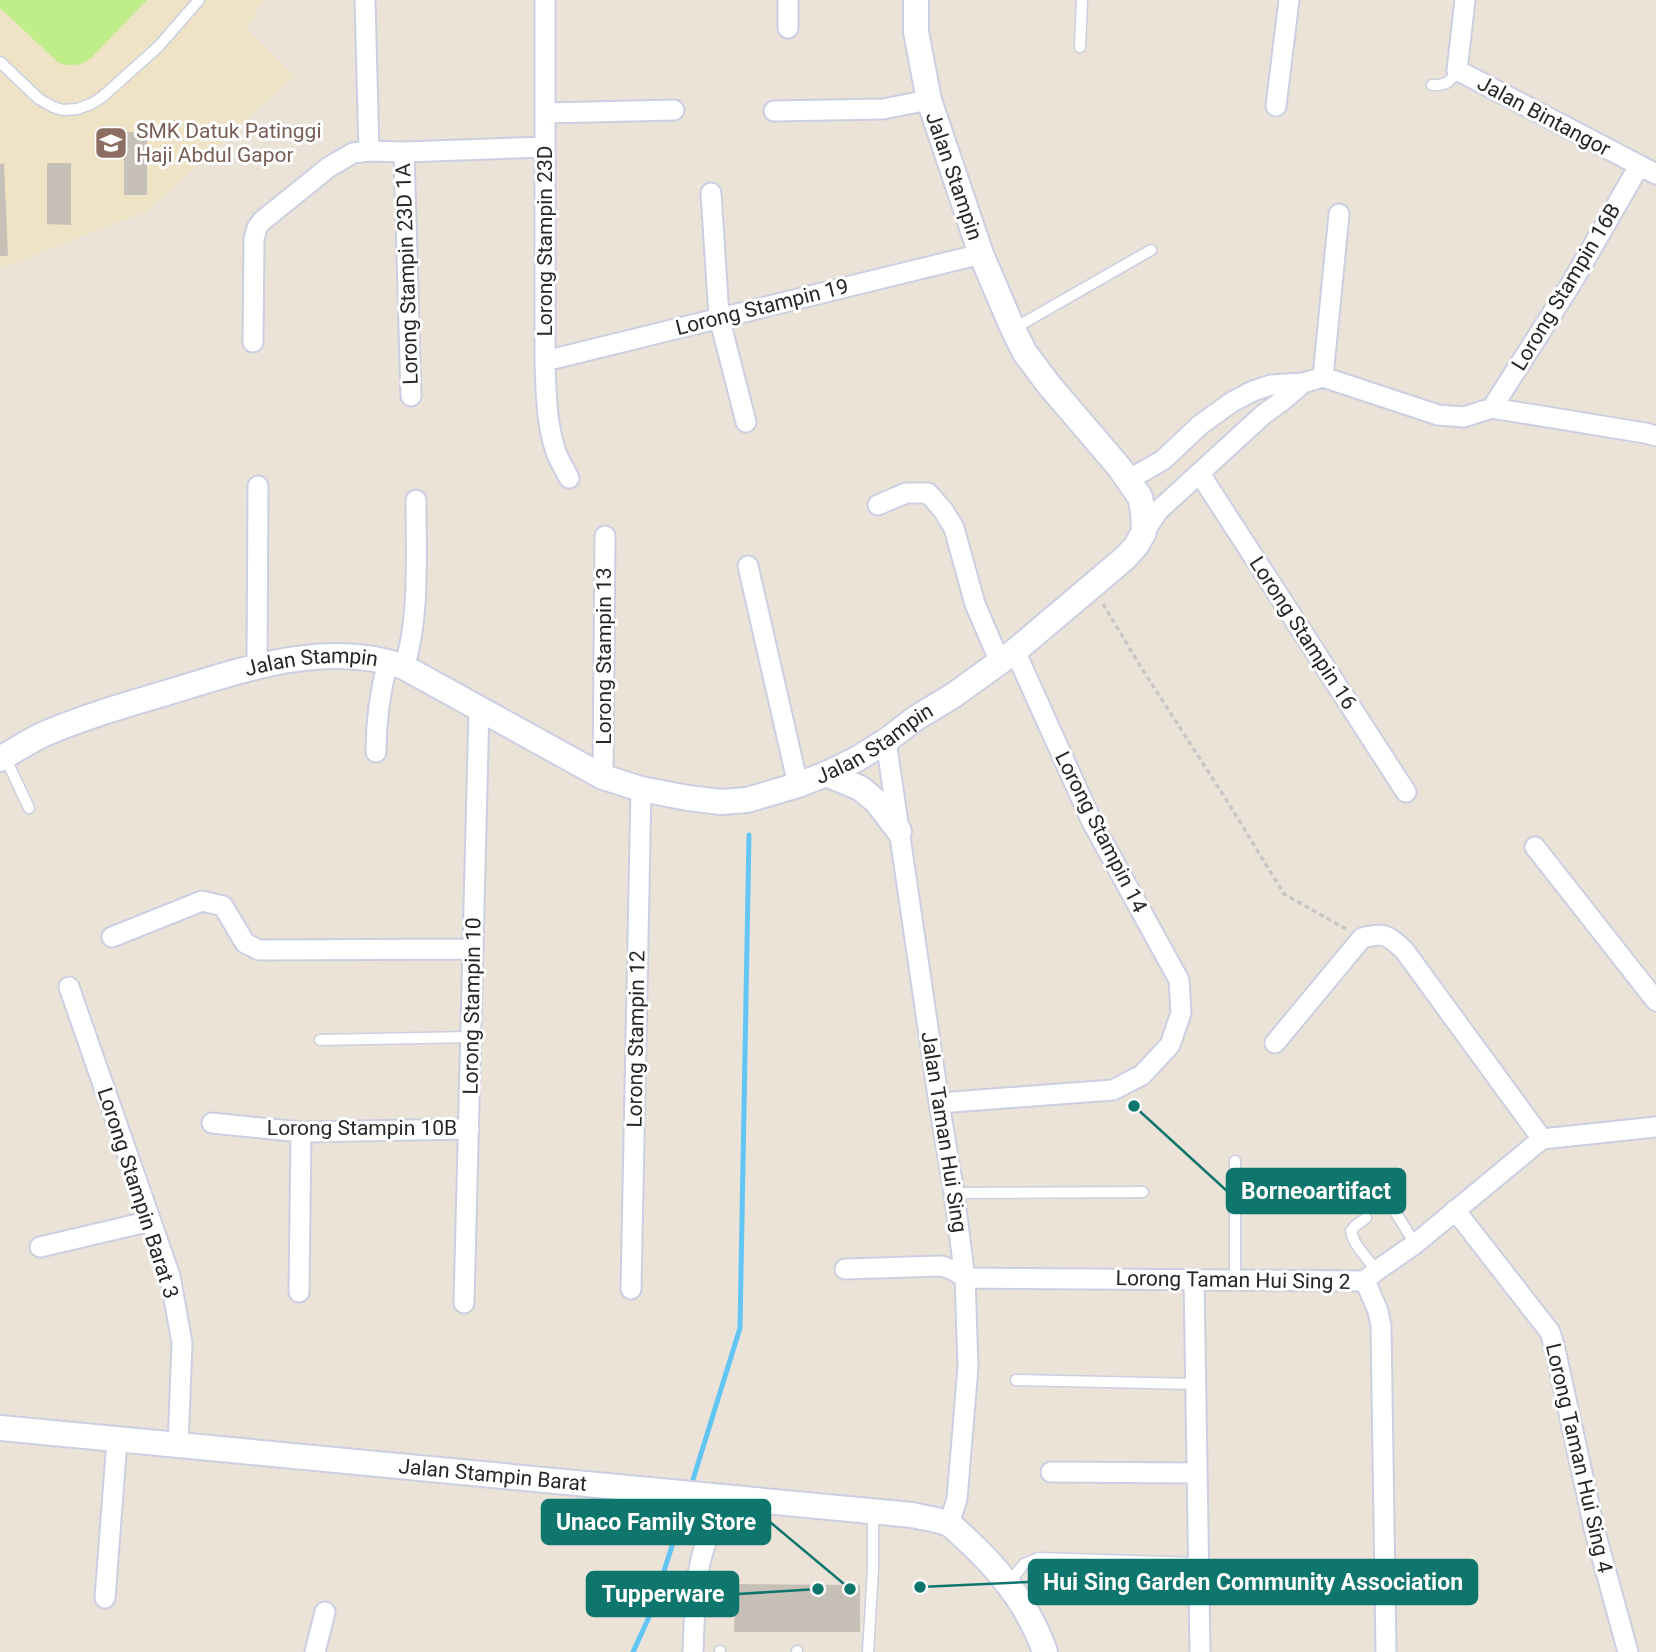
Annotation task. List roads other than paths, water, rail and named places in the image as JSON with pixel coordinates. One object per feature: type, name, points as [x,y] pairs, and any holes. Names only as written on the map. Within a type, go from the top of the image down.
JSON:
[{"type":"street","points":[[365,0],[369,151]]},
{"type":"street","name":"Lorong Stampin 23D","points":[[545,0],[545,361],[551,429],[556,452],[569,478]]},
{"type":"street","points":[[788,0],[788,28]]},
{"type":"street","name":"Jalan Stampin","points":[[2,757],[40,736],[88,716],[257,665],[302,658],[348,656],[396,664],[603,777],[641,789],[688,798],[721,802],[747,800],[798,785],[857,759],[954,695],[1007,656],[1092,586],[1125,558],[1144,532],[1140,497],[1119,467],[1049,385],[1013,329],[981,254],[929,100],[916,32],[916,0]]},
{"type":"street","points":[[1276,106],[1289,0]]},
{"type":"street","name":"Jalan Bintangor","points":[[1465,0],[1457,70],[1648,170]]},
{"type":"street","points":[[774,111],[883,109],[929,100]]},
{"type":"street","points":[[545,113],[674,110]]},
{"type":"street","points":[[253,342],[254,248],[257,228],[262,221],[330,167],[353,153],[369,151],[544,147]]},
{"type":"street","name":"Lorong Stampin 23D 1A","points":[[404,152],[411,396]]},
{"type":"street","name":"Lorong Stampin 16B","points":[[1492,408],[1648,170]]},
{"type":"street","points":[[711,193],[719,317],[746,422]]},
{"type":"street","points":[[1323,377],[1339,214]]},
{"type":"street","name":"Lorong Stampin 19","points":[[545,361],[981,254]]},
{"type":"street","points":[[1128,480],[1163,460],[1200,425],[1232,402],[1271,385],[1303,383],[1323,377],[1438,415],[1464,417],[1492,408],[1656,436]]},
{"type":"street","points":[[1144,532],[1159,510],[1237,437],[1303,383]]},
{"type":"street","name":"Lorong Stampin 16","points":[[1200,474],[1406,792]]},
{"type":"street","points":[[257,665],[258,485]]},
{"type":"street","name":"Lorong Stampin 14","points":[[878,505],[905,493],[928,493],[943,510],[954,528],[975,604],[1007,656],[1092,822],[1179,980],[1181,1013],[1170,1045],[1142,1074],[1113,1090],[939,1103]]},
{"type":"street","points":[[376,752],[379,704],[396,664],[412,639],[416,500]]},
{"type":"street","name":"Lorong Stampin 13","points":[[603,777],[605,536]]},
{"type":"street","points":[[748,566],[798,785]]},
{"type":"street","name":"Lorong Stampin 10","points":[[464,1303],[479,708]]},
{"type":"street","name":"Jalan Taman Hui Sing","points":[[886,741],[965,1278],[968,1367],[957,1499],[949,1524]]},
{"type":"street","points":[[826,774],[860,788],[877,802],[899,831]]},
{"type":"street","name":"Lorong Stampin 12","points":[[631,1289],[641,789]]},
{"type":"street","points":[[1535,847],[1656,1001]]},
{"type":"street","points":[[111,937],[202,901],[223,906],[245,943],[259,950],[472,949]]},
{"type":"street","points":[[1276,1043],[1362,937],[1376,934],[1391,937],[1404,950],[1542,1139],[1656,1127]]},
{"type":"street","name":"Lorong Stampin Barat 3","points":[[69,987],[170,1276],[182,1343],[178,1446]]},
{"type":"street","name":"Lorong Stampin 10B","points":[[212,1123],[300,1132],[469,1129]]},
{"type":"street","points":[[299,1292],[300,1132]]},
{"type":"street","name":"Lorong Taman Hui Sing 2","points":[[845,1269],[942,1266],[965,1278],[1235,1280],[1371,1276],[1415,1244],[1542,1139]]},
{"type":"street","name":"Lorong Taman Hui Sing 4","points":[[1455,1210],[1549,1332],[1595,1532],[1628,1652]]},
{"type":"street","points":[[40,1247],[151,1221]]},
{"type":"street","points":[[1371,1276],[1381,1326],[1386,1652]]},
{"type":"street","points":[[1195,1279],[1200,1652]]},
{"type":"street","name":"Jalan Stampin Barat","points":[[0,1429],[912,1515],[949,1524],[978,1550],[1021,1604],[1045,1652]]},
{"type":"street","points":[[105,1598],[117,1440]]},
{"type":"street","points":[[1051,1472],[1197,1473]]},
{"type":"street","points":[[694,1652],[698,1581],[703,1549],[718,1519],[738,1498]]},
{"type":"street","points":[[314,1652],[325,1612]]},
{"type":"lane","points":[[0,62],[39,99],[63,110],[77,109],[102,97],[158,47],[199,0]]},
{"type":"lane","points":[[1080,47],[1082,0]]},
{"type":"lane","points":[[1432,85],[1448,83],[1457,70]]},
{"type":"lane","points":[[1013,329],[1151,250]]},
{"type":"lane","points":[[2,757],[29,808]]},
{"type":"lane","points":[[320,1040],[471,1037]]},
{"type":"lane","points":[[1235,1280],[1236,1161]]},
{"type":"lane","points":[[954,1193],[1143,1192]]},
{"type":"lane","points":[[1388,1200],[1415,1244]]},
{"type":"lane","points":[[1366,1218],[1351,1231],[1352,1240],[1369,1258],[1371,1276]]},
{"type":"lane","points":[[1016,1380],[1195,1384]]},
{"type":"lane","points":[[868,1652],[873,1511]]},
{"type":"lane","points":[[1007,1584],[1024,1564],[1038,1559],[1200,1563]]},
{"type":"waterway","points":[[691,1486],[740,1328],[749,835]]},
{"type":"waterway","points":[[633,1652],[650,1615],[687,1499]]},
{"type":"place","name":"SMK Datuk Patinggi Haji Abdul Gapor","points":[[111,143]]},
{"type":"place","name":"Borneoartifact","points":[[1134,1106]]},
{"type":"place","name":"Hui Sing Garden Community Association","points":[[920,1587]]},
{"type":"place","name":"Tupperware","points":[[818,1589]]},
{"type":"place","name":"Unaco Family Store","points":[[850,1589]]}]
